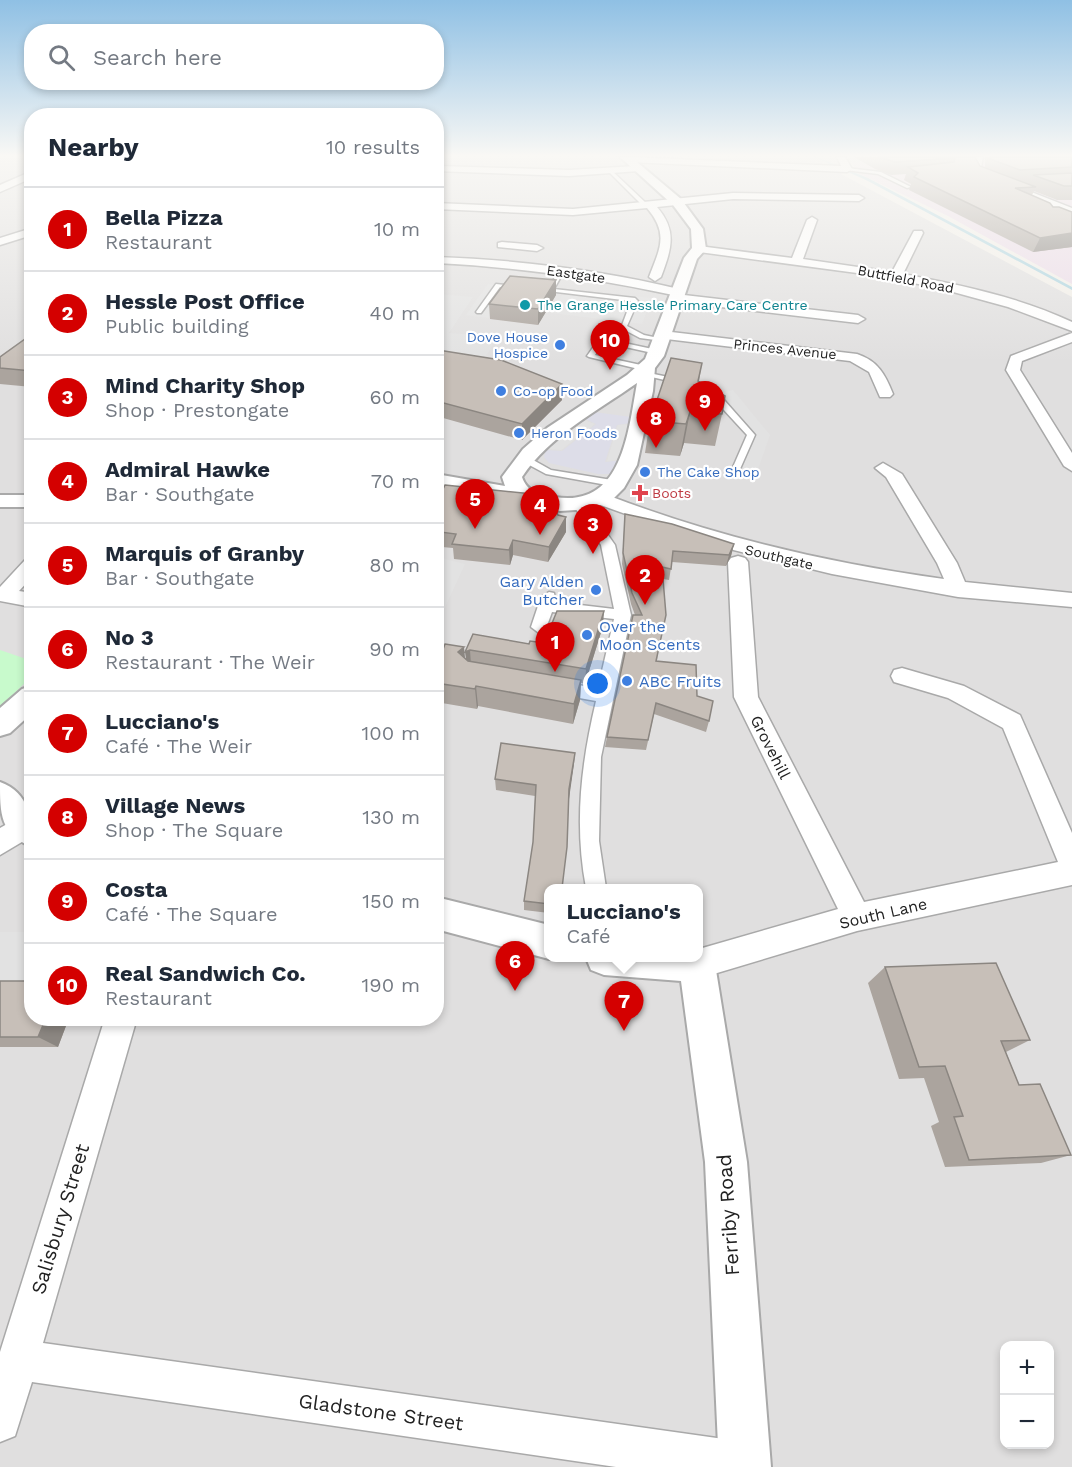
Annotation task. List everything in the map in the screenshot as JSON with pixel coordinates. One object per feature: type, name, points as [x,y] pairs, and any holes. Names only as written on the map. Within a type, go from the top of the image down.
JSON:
[{"type":"street","points":[[655,277],[668,243],[666,225]]},
{"type":"street","points":[[444,482],[495,490],[537,502],[579,505],[601,499],[618,484],[626,466],[647,371],[691,258],[699,249],[697,229],[694,225]]},
{"type":"street","points":[[795,261],[810,225]]},
{"type":"street","points":[[3,238],[24,233]]},
{"type":"street","points":[[896,276],[918,233]]},
{"type":"street","points":[[502,244],[537,248]]},
{"type":"street","points":[[503,263],[517,246]]},
{"type":"street","name":"Buttfield Road","points":[[699,249],[896,276],[988,297],[1072,327]]},
{"type":"street","name":"Eastgate","points":[[444,260],[503,263],[615,279],[678,295],[858,319]]},
{"type":"street","points":[[1072,337],[1016,359],[1013,370],[1072,466]]},
{"type":"street","name":"Princes Avenue","points":[[660,342],[852,357],[868,362],[877,370],[885,394]]},
{"type":"street","points":[[495,490],[512,477],[523,458],[596,402],[647,371]]},
{"type":"street","points":[[596,402],[627,409],[639,415]]},
{"type":"street","points":[[883,468],[893,474],[947,563],[958,590]]},
{"type":"street","points":[[512,477],[516,489],[537,502]]},
{"type":"street","name":"Southgate","points":[[601,499],[637,514],[736,547],[809,564],[958,590],[1072,600]]},
{"type":"street","points":[[0,501],[24,501]]},
{"type":"street","points":[[579,505],[608,545],[623,615],[592,757],[589,841],[595,884]]},
{"type":"street","name":"Grovehill","points":[[738,562],[746,698],[857,917]]},
{"type":"street","points":[[24,573],[4,595],[24,599]]},
{"type":"street","points":[[539,627],[548,601],[623,615]]},
{"type":"street","points":[[902,676],[956,692],[1012,722],[1072,864]]},
{"type":"street","points":[[538,685],[605,696]]},
{"type":"street","points":[[0,725],[24,703]]},
{"type":"street","points":[[0,795],[18,834]]},
{"type":"street","name":"South Lane","points":[[697,964],[857,917],[1072,872]]},
{"type":"street","points":[[444,915],[544,941]]},
{"type":"street","points":[[667,962],[697,964]]},
{"type":"street","name":"Ferriby Road","points":[[697,964],[726,1162],[745,1465]]},
{"type":"street","name":"Salisbury Street","points":[[0,1420],[119,1026]]},
{"type":"street","name":"Gladstone Street","points":[[17,1360],[745,1465]]},
{"type":"lane","points":[[550,290],[561,272]]},
{"type":"lane","points":[[479,312],[498,285],[530,288]]},
{"type":"lane","points":[[540,289],[633,299],[635,301],[623,327],[642,337],[660,342]]},
{"type":"lane","points":[[660,342],[602,340],[591,356],[683,382]]},
{"type":"lane","points":[[705,387],[751,435],[736,467]]},
{"type":"lane","points":[[523,458],[549,472],[618,484]]},
{"type":"shaded area","points":[[0,225],[24,225],[24,1026],[444,1026],[444,225],[938,225],[1072,297],[1072,1467],[0,1467]]},
{"type":"shaded area","points":[[965,225],[1072,225],[1072,284]]},
{"type":"shaded area","points":[[488,284],[511,286],[490,318],[466,315]]},
{"type":"shaded area","points":[[572,290],[652,298],[642,324],[551,313],[564,292]]},
{"type":"shaded area","points":[[444,295],[473,297],[449,333],[476,335],[494,343],[480,366],[444,363]]},
{"type":"shaded area","points":[[600,338],[650,349],[637,368],[587,357]]},
{"type":"shaded area","points":[[733,390],[770,435],[757,472],[737,467],[751,435],[715,395]]},
{"type":"shaded area","points":[[594,412],[631,417],[631,423],[617,425],[605,462],[623,460],[617,474],[598,474],[549,463],[544,457],[546,450],[562,451],[596,424],[585,419]]},
{"type":"shaded area","points":[[584,420],[595,424],[561,450],[548,449]]},
{"type":"shaded area","points":[[632,424],[622,459],[607,461],[618,425]]},
{"type":"shaded area","points":[[444,558],[465,564],[444,610]]},
{"type":"shaded area","points":[[0,932],[24,932],[24,986],[0,985]]},
{"type":"green space","points":[[0,650],[24,658],[24,684],[0,707]]},
{"type":"building","points":[[1014,225],[1072,225],[1072,233],[1040,238]]},
{"type":"building","points":[[510,276],[556,280],[538,309],[489,304]]},
{"type":"building","points":[[24,340],[24,370],[0,368],[0,357]]},
{"type":"building","points":[[444,351],[501,360],[562,384],[522,424],[444,403]]},
{"type":"building","points":[[671,358],[702,363],[698,381],[725,396],[722,414],[690,412],[686,424],[650,421]]},
{"type":"building","points":[[445,485],[543,495],[551,499],[558,515],[566,517],[549,547],[513,540],[509,550],[452,544],[456,534],[444,532]]},
{"type":"building","points":[[625,514],[672,524],[734,544],[729,555],[673,551],[671,569],[662,567],[666,615],[656,661],[696,665],[697,696],[713,701],[709,721],[656,703],[648,740],[607,737],[633,615],[642,615],[632,593],[623,553]]},
{"type":"building","points":[[557,611],[604,611],[586,669],[470,650],[465,652],[473,634],[529,644],[530,641],[544,643]]},
{"type":"building","points":[[445,644],[464,647],[458,652],[468,661],[581,680],[574,704],[476,686],[475,689],[444,684]]},
{"type":"building","points":[[501,743],[575,753],[569,789],[567,847],[562,884],[544,884],[544,903],[524,901],[533,842],[536,785],[495,779]]},
{"type":"building","points":[[996,963],[1030,1040],[1001,1041],[1019,1085],[1040,1084],[1071,1155],[969,1160],[954,1117],[963,1116],[945,1066],[919,1067],[885,967]]},
{"type":"building","points":[[0,981],[24,981],[24,1026],[43,1026],[38,1037],[0,1037]]},
{"type":"waterway","points":[[954,225],[1072,289]]},
{"type":"place","name":"The Grange Hessle Primary Care Centre","points":[[525,305]]},
{"type":"place","name":"Dove House Hospice","points":[[560,345]]},
{"type":"place","name":"Real Sandwich Co.","points":[[610,370]]},
{"type":"place","name":"Co-op Food","points":[[501,391]]},
{"type":"place","name":"Costa","points":[[705,431]]},
{"type":"place","name":"Heron Foods","points":[[519,433]]},
{"type":"place","name":"Village News","points":[[656,448]]},
{"type":"place","name":"The Cake Shop","points":[[645,472]]},
{"type":"place","name":"Boots","points":[[640,493]]},
{"type":"place","name":"Marquis of Granby","points":[[475,529]]},
{"type":"place","name":"Admiral Hawke","points":[[540,535]]},
{"type":"place","name":"Mind Charity Shop","points":[[593,554]]},
{"type":"place","name":"Gary Alden Butcher","points":[[596,590]]},
{"type":"place","name":"Hessle Post Office","points":[[645,605]]},
{"type":"place","name":"Over the Moon Scents","points":[[587,635]]},
{"type":"place","name":"Bella Pizza","points":[[555,672]]},
{"type":"place","name":"ABC Fruits","points":[[627,681]]},
{"type":"place","name":"No 3","points":[[515,991]]},
{"type":"place","name":"Lucciano's","points":[[624,1031]]}]
